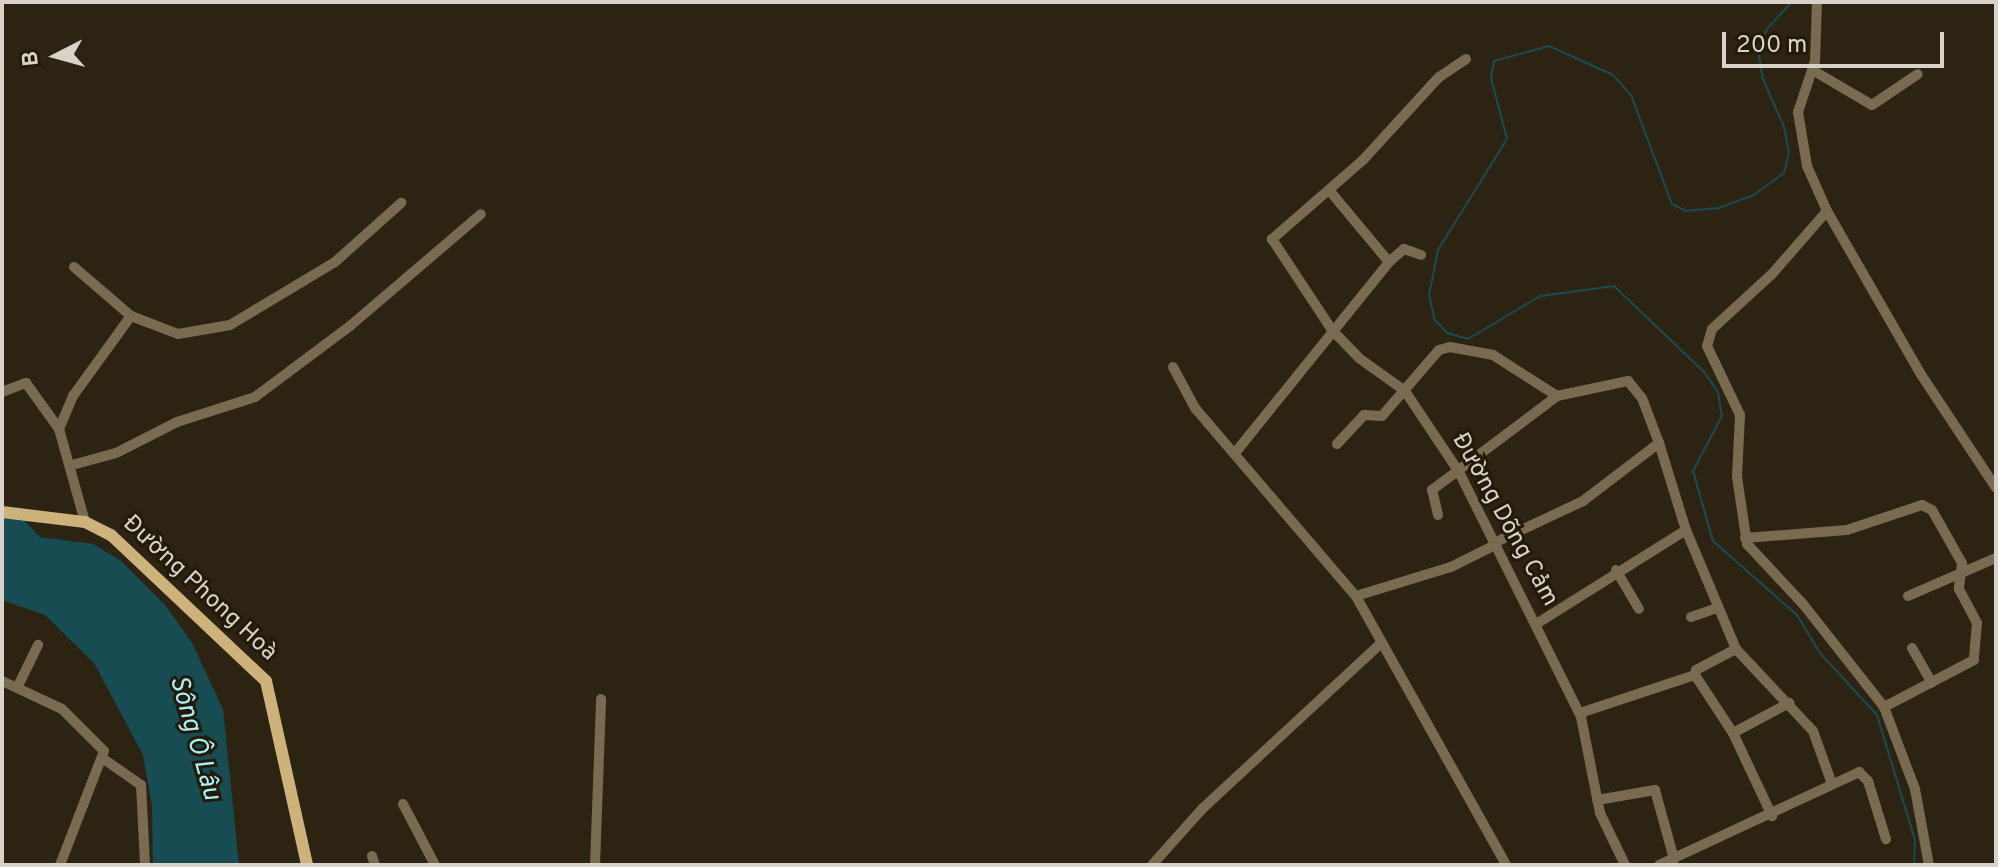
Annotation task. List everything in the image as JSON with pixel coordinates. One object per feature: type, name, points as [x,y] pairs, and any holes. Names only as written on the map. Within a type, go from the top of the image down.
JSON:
[{"type":"main road","name":"Đường Phong Hoà","points":[[2,512],[85,522],[111,535],[266,681],[307,865]]},
{"type":"street","points":[[1817,2],[1814,71],[1798,116],[1804,156],[1827,211],[1922,376],[1996,488]]},
{"type":"street","points":[[1389,262],[1329,190],[1393,130],[1439,77],[1466,59]]},
{"type":"street","points":[[1814,71],[1872,105],[1918,74]]},
{"type":"street","name":"Đường Dõng Cảm","points":[[1329,190],[1272,239],[1332,330],[1359,358],[1405,391],[1459,472],[1538,623],[1580,713],[1597,800],[1625,865]]},
{"type":"street","points":[[74,267],[131,316],[178,334],[230,325],[335,262],[401,203]]},
{"type":"street","points":[[1827,211],[1707,336],[1740,415],[1736,450],[1745,538],[1753,555],[1803,604],[1884,707],[1915,789],[1929,865]]},
{"type":"street","points":[[72,465],[116,453],[177,422],[255,397],[350,326],[481,214]]},
{"type":"street","points":[[1235,453],[1389,262],[1404,249],[1421,255]]},
{"type":"street","points":[[59,429],[73,396],[131,316]]},
{"type":"street","points":[[1337,444],[1364,415],[1382,416],[1439,350],[1450,347],[1493,355],[1557,396]]},
{"type":"street","points":[[1173,367],[1195,408],[1356,596],[1379,645],[1506,865]]},
{"type":"street","points":[[1438,515],[1430,492],[1557,396],[1628,381],[1642,398],[1686,530],[1736,649],[1789,703],[1819,741],[1832,784]]},
{"type":"street","points":[[2,392],[26,383],[59,429],[72,465],[85,522]]},
{"type":"street","points":[[1356,596],[1451,567],[1583,501],[1659,443]]},
{"type":"street","points":[[1745,538],[1847,530],[1924,505],[1962,563],[1959,589],[1977,623],[1974,660],[1884,707]]},
{"type":"street","points":[[1538,623],[1616,570],[1686,530]]},
{"type":"street","points":[[1908,596],[1996,558]]},
{"type":"street","points":[[1616,570],[1639,609]]},
{"type":"street","points":[[1691,617],[1717,608]]},
{"type":"street","points":[[18,686],[38,645]]},
{"type":"street","points":[[1152,865],[1202,809],[1379,645]]},
{"type":"street","points":[[1912,648],[1932,683]]},
{"type":"street","points":[[1695,675],[1696,670],[1736,649]]},
{"type":"street","points":[[1580,713],[1695,675]]},
{"type":"street","points":[[1695,675],[1733,733],[1772,816]]},
{"type":"street","points":[[2,681],[18,686],[73,717],[102,748],[105,760],[60,865]]},
{"type":"street","points":[[595,865],[601,699]]},
{"type":"street","points":[[1733,733],[1789,703]]},
{"type":"street","points":[[105,760],[141,785],[145,865]]},
{"type":"street","points":[[1659,865],[1772,816],[1859,772],[1865,776],[1886,839]]},
{"type":"street","points":[[1597,800],[1655,790],[1674,859]]},
{"type":"street","points":[[403,804],[435,865]]},
{"type":"street","points":[[1162,856],[1172,865]]},
{"type":"water","name":"Sông Ô Lâu","points":[[2,516],[23,519],[40,537],[93,544],[120,560],[166,606],[192,643],[223,709],[239,865],[153,865],[152,806],[143,755],[94,663],[45,615],[2,600]]},
{"type":"waterway","points":[[1792,2],[1767,29],[1758,49],[1763,79],[1784,127],[1789,153],[1784,173],[1754,195],[1719,208],[1686,211],[1672,204],[1631,95],[1613,75],[1549,46],[1494,61],[1491,78],[1507,139],[1438,250],[1429,295],[1435,320],[1447,333],[1468,339],[1540,296],[1614,286],[1705,373],[1718,392],[1722,416],[1693,471],[1713,541],[1797,615],[1820,653],[1877,715],[1915,840],[1914,865]]}]
